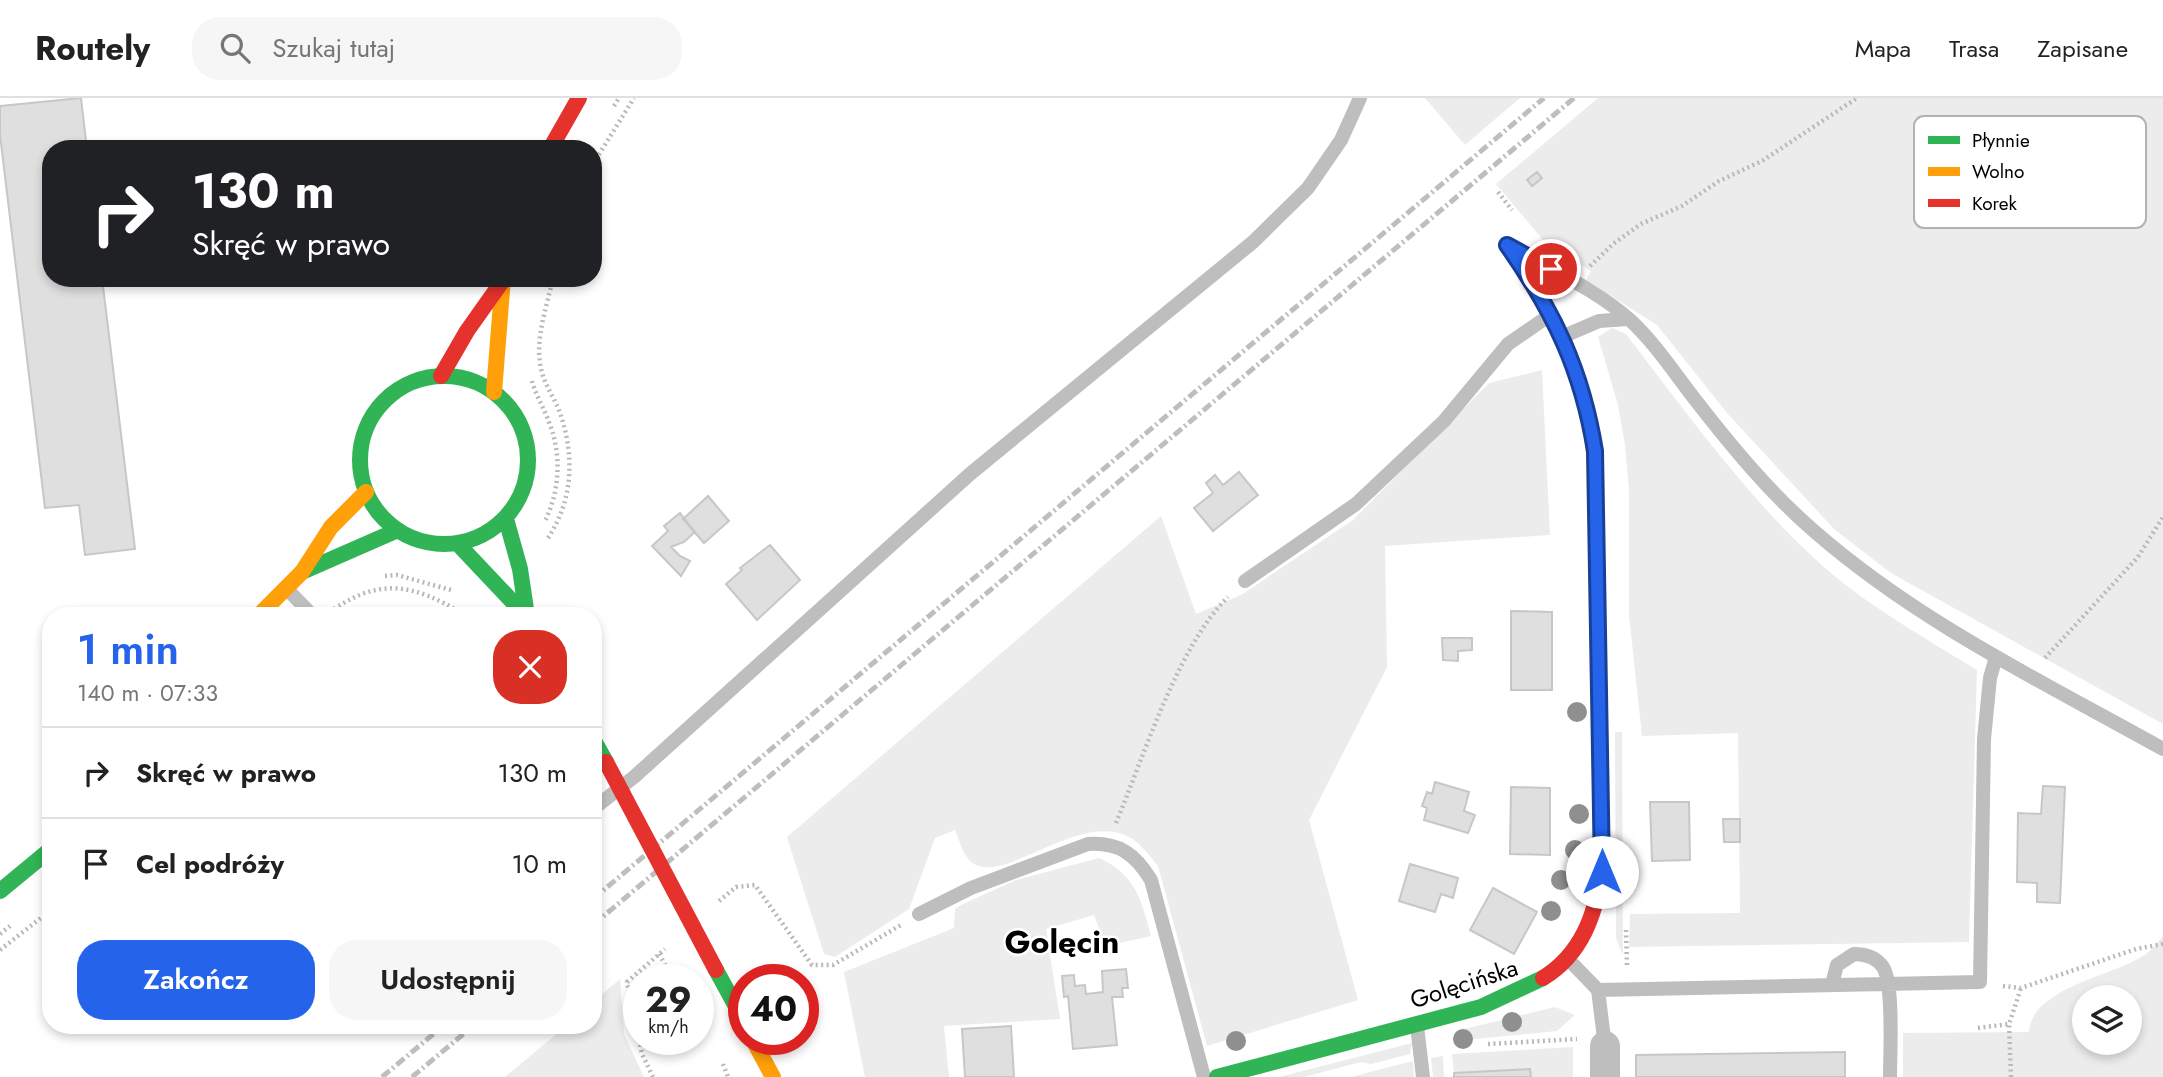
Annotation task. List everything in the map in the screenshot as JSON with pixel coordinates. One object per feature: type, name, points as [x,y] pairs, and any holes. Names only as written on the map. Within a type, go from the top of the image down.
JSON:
[{"type":"street","points":[[555,140],[579,98]]},
{"type":"street","name":"Golęcińska","points":[[1217,1077],[1416,1025],[1522,992],[1536,985],[1567,958],[1586,934],[1599,900],[1602,836],[1595,451],[1584,395],[1563,337],[1552,314],[1507,245]]},
{"type":"street","points":[[441,376],[467,331],[498,287]]},
{"type":"street","points":[[494,392],[500,344],[502,287]]},
{"type":"street","points":[[441,376],[459,377],[494,392],[518,419],[529,454],[527,478],[519,501],[506,519],[483,535],[457,543],[426,542],[398,530],[379,513],[366,492],[360,458],[367,424],[380,405],[397,390],[418,380],[441,376]]},
{"type":"street","points":[[266,607],[302,572],[331,527],[366,492]]},
{"type":"street","points":[[506,519],[520,569],[525,607]]},
{"type":"street","points":[[302,572],[398,530]]},
{"type":"street","points":[[457,543],[517,607]]},
{"type":"street","points":[[602,755],[728,992]]},
{"type":"street","points":[[0,891],[42,856]]},
{"type":"street","points":[[1604,1043],[1605,1077]]},
{"type":"street","points":[[761,1055],[773,1077]]},
{"type":"lane","points":[[602,802],[634,777],[970,474],[1253,242],[1308,188],[1341,140],[1360,98]]},
{"type":"lane","points":[[1507,245],[1575,282],[1629,319],[1655,345],[1740,455],[1813,530],[1889,590],[2029,677],[2163,749]]},
{"type":"lane","points":[[1245,581],[1356,504],[1444,421],[1508,344],[1552,314]]},
{"type":"lane","points":[[1563,337],[1606,320],[1629,319]]},
{"type":"lane","points":[[285,587],[304,607]]},
{"type":"lane","points":[[1598,990],[1980,982],[1984,739],[1990,678],[1996,657]]},
{"type":"lane","points":[[919,914],[984,883],[1088,844],[1108,843],[1125,849],[1139,862],[1151,880],[1204,1077]]},
{"type":"lane","points":[[1832,984],[1837,965],[1854,954],[1864,954],[1881,965],[1888,984],[1891,1077]]},
{"type":"lane","points":[[1567,958],[1598,990],[1604,1043]]},
{"type":"lane","points":[[1416,1025],[1423,1077]]},
{"type":"path","points":[[602,150],[634,98]]},
{"type":"path","points":[[1575,282],[1613,244],[1642,224],[1682,206],[1719,181],[1762,160],[1857,98]]},
{"type":"path","points":[[546,541],[566,504],[570,473],[564,425],[542,377],[538,351],[551,287]]},
{"type":"path","points":[[529,369],[551,426],[556,449],[557,488],[541,529]]},
{"type":"path","points":[[2029,677],[2138,557],[2163,517]]},
{"type":"path","points":[[378,576],[397,575],[454,591],[462,584]]},
{"type":"path","points":[[1108,843],[1188,654],[1210,615],[1245,581]]},
{"type":"path","points":[[339,607],[369,587],[381,587],[411,590],[439,599],[453,607]]},
{"type":"path","points":[[716,904],[736,887],[755,885],[812,965],[833,965],[919,914]]},
{"type":"path","points":[[0,950],[42,917]]},
{"type":"path","points":[[2011,1077],[2009,1024],[2021,988],[2136,949],[2163,944]]},
{"type":"path","points":[[653,1077],[642,1054],[627,982],[669,946]]},
{"type":"path","points":[[659,954],[665,964]]},
{"type":"path","points":[[1978,1028],[2009,1024]]},
{"type":"path","points":[[1476,1045],[1604,1043]]},
{"type":"shaded area","points":[[1425,98],[1520,98],[1465,145]]},
{"type":"shaded area","points":[[1598,98],[2163,98],[2163,724],[1891,573],[1835,530],[1727,413],[1657,325],[1586,280],[1591,271],[1543,240],[1496,184]]},
{"type":"shaded area","points":[[1612,328],[1626,334],[1739,478],[1814,558],[1871,603],[1977,670],[1969,942],[1629,947],[1630,914],[1740,913],[1738,733],[1642,736],[1629,615],[1629,490],[1625,445],[1618,405],[1598,337]]},
{"type":"shaded area","points":[[1542,370],[1550,535],[1385,546],[1387,667],[1309,820],[1358,1000],[1207,1046],[1158,866],[1132,839],[1105,831],[1082,834],[995,867],[978,866],[966,856],[955,830],[935,838],[909,909],[835,957],[824,954],[787,837],[1161,516],[1196,614],[1241,595],[1353,520],[1489,383]]},
{"type":"shaded area","points":[[1615,732],[1622,732],[1623,956],[1616,938]]},
{"type":"shaded area","points":[[1099,858],[1111,864],[1129,880],[1140,900],[1151,936],[1106,946],[1094,915],[1046,929],[1060,1019],[944,1026],[949,1077],[865,1077],[844,972],[954,928],[955,909],[1016,880]]},
{"type":"shaded area","points":[[2163,936],[2163,1077],[1903,1077],[1903,1033],[2029,1032],[2033,1017],[2044,1004],[2072,987],[2072,1055],[2142,1055],[2142,985],[2076,985],[2129,963],[2151,949]]},
{"type":"shaded area","points":[[620,979],[623,1055],[634,1055],[644,1077],[505,1077],[556,1034],[602,1034],[602,994]]},
{"type":"shaded area","points":[[1555,1007],[1575,1015],[1557,1031],[1464,1040],[1458,1038],[1456,1031]]},
{"type":"shaded area","points":[[1412,1043],[1410,1054],[1371,1064],[1361,1062],[1304,1077],[1279,1077]]},
{"type":"shaded area","points":[[1573,1047],[1573,1077],[1531,1077],[1530,1069],[1454,1073],[1452,1054]]},
{"type":"shaded area","points":[[1443,1056],[1444,1077],[1433,1077],[1431,1058]]},
{"type":"shaded area","points":[[1413,1061],[1414,1077],[1351,1077]]},
{"type":"building","points":[[81,98],[86,140],[42,140],[42,287],[103,287],[135,549],[85,555],[79,505],[45,508],[0,135],[0,106]]},
{"type":"building","points":[[1537,172],[1542,178],[1532,186],[1527,180]]},
{"type":"building","points":[[1239,472],[1258,495],[1213,531],[1194,508],[1213,493],[1206,483],[1215,475],[1223,485]]},
{"type":"building","points":[[708,496],[729,521],[704,543],[683,519]]},
{"type":"building","points":[[680,513],[695,532],[684,542],[671,547],[690,561],[681,576],[652,546],[668,531],[664,526]]},
{"type":"building","points":[[770,545],[800,580],[757,620],[726,584],[742,570],[740,568]]},
{"type":"building","points":[[1511,611],[1552,612],[1552,690],[1511,690]]},
{"type":"building","points":[[1442,638],[1472,638],[1472,650],[1458,651],[1458,661],[1443,660]]},
{"type":"building","points":[[1435,782],[1469,792],[1464,811],[1475,815],[1468,833],[1424,820],[1427,808],[1422,806],[1427,792],[1432,794]]},
{"type":"building","points":[[2043,786],[2065,787],[2060,903],[2037,902],[2037,883],[2017,882],[2018,813],[2041,814]]},
{"type":"building","points":[[1511,787],[1550,788],[1550,855],[1510,854]]},
{"type":"building","points":[[1650,802],[1689,802],[1690,860],[1652,861]]},
{"type":"building","points":[[1723,819],[1740,819],[1740,842],[1724,842]]},
{"type":"building","points":[[1410,864],[1458,878],[1453,898],[1441,894],[1435,912],[1399,901]]},
{"type":"building","points":[[1493,888],[1537,912],[1514,954],[1470,930]]},
{"type":"building","points":[[1126,969],[1128,988],[1122,988],[1123,997],[1112,997],[1117,1045],[1073,1049],[1068,996],[1064,997],[1062,976],[1074,975],[1075,986],[1085,985],[1086,994],[1103,992],[1102,971]]},
{"type":"building","points":[[1011,1026],[1014,1077],[965,1077],[962,1029]]},
{"type":"building","points":[[1845,1052],[1845,1077],[1636,1077],[1636,1055]]},
{"type":"building","points":[[1530,1069],[1531,1077],[1454,1077],[1454,1073]]},
{"type":"railway","points":[[602,891],[1544,98]]},
{"type":"railway","points":[[602,917],[1574,98]]},
{"type":"railway","points":[[382,1077],[433,1034]]},
{"type":"railway","points":[[412,1077],[463,1034]]},
{"type":"traffic: fast","points":[[444,376],[476,382],[504,400],[522,428],[528,460],[522,492],[504,520],[476,538],[444,544],[412,538],[384,520],[366,492],[360,460],[366,428],[384,400],[412,382],[444,376]]},
{"type":"traffic: fast","points":[[506,519],[520,569],[526,607]]},
{"type":"traffic: fast","points":[[302,572],[398,530]]},
{"type":"traffic: fast","points":[[457,543],[517,607]]},
{"type":"traffic: fast","points":[[602,755],[606,762]]},
{"type":"traffic: fast","points":[[0,891],[42,856]]},
{"type":"traffic: fast","points":[[716,970],[728,992]]},
{"type":"traffic: fast","points":[[1217,1077],[1481,1007],[1543,978]]},
{"type":"traffic: slow","points":[[1507,245],[1555,324],[1579,381],[1593,441],[1595,472]]},
{"type":"traffic: slow","points":[[494,392],[502,287]]},
{"type":"traffic: slow","points":[[267,607],[302,572],[331,527],[366,492]]},
{"type":"traffic: slow","points":[[761,1055],[773,1077]]},
{"type":"traffic: jam","points":[[555,140],[579,98]]},
{"type":"traffic: jam","points":[[441,376],[467,331],[498,287]]},
{"type":"traffic: jam","points":[[1543,978],[1568,957],[1577,945],[1591,918],[1602,872],[1595,472]]},
{"type":"traffic: jam","points":[[606,762],[716,970]]},
{"type":"district","name":"Golęcin","points":[[1062,942]]},
{"type":"route","points":[[1551,269],[1507,245],[1552,314],[1571,353],[1584,395],[1595,451],[1598,486],[1602,872]]}]
